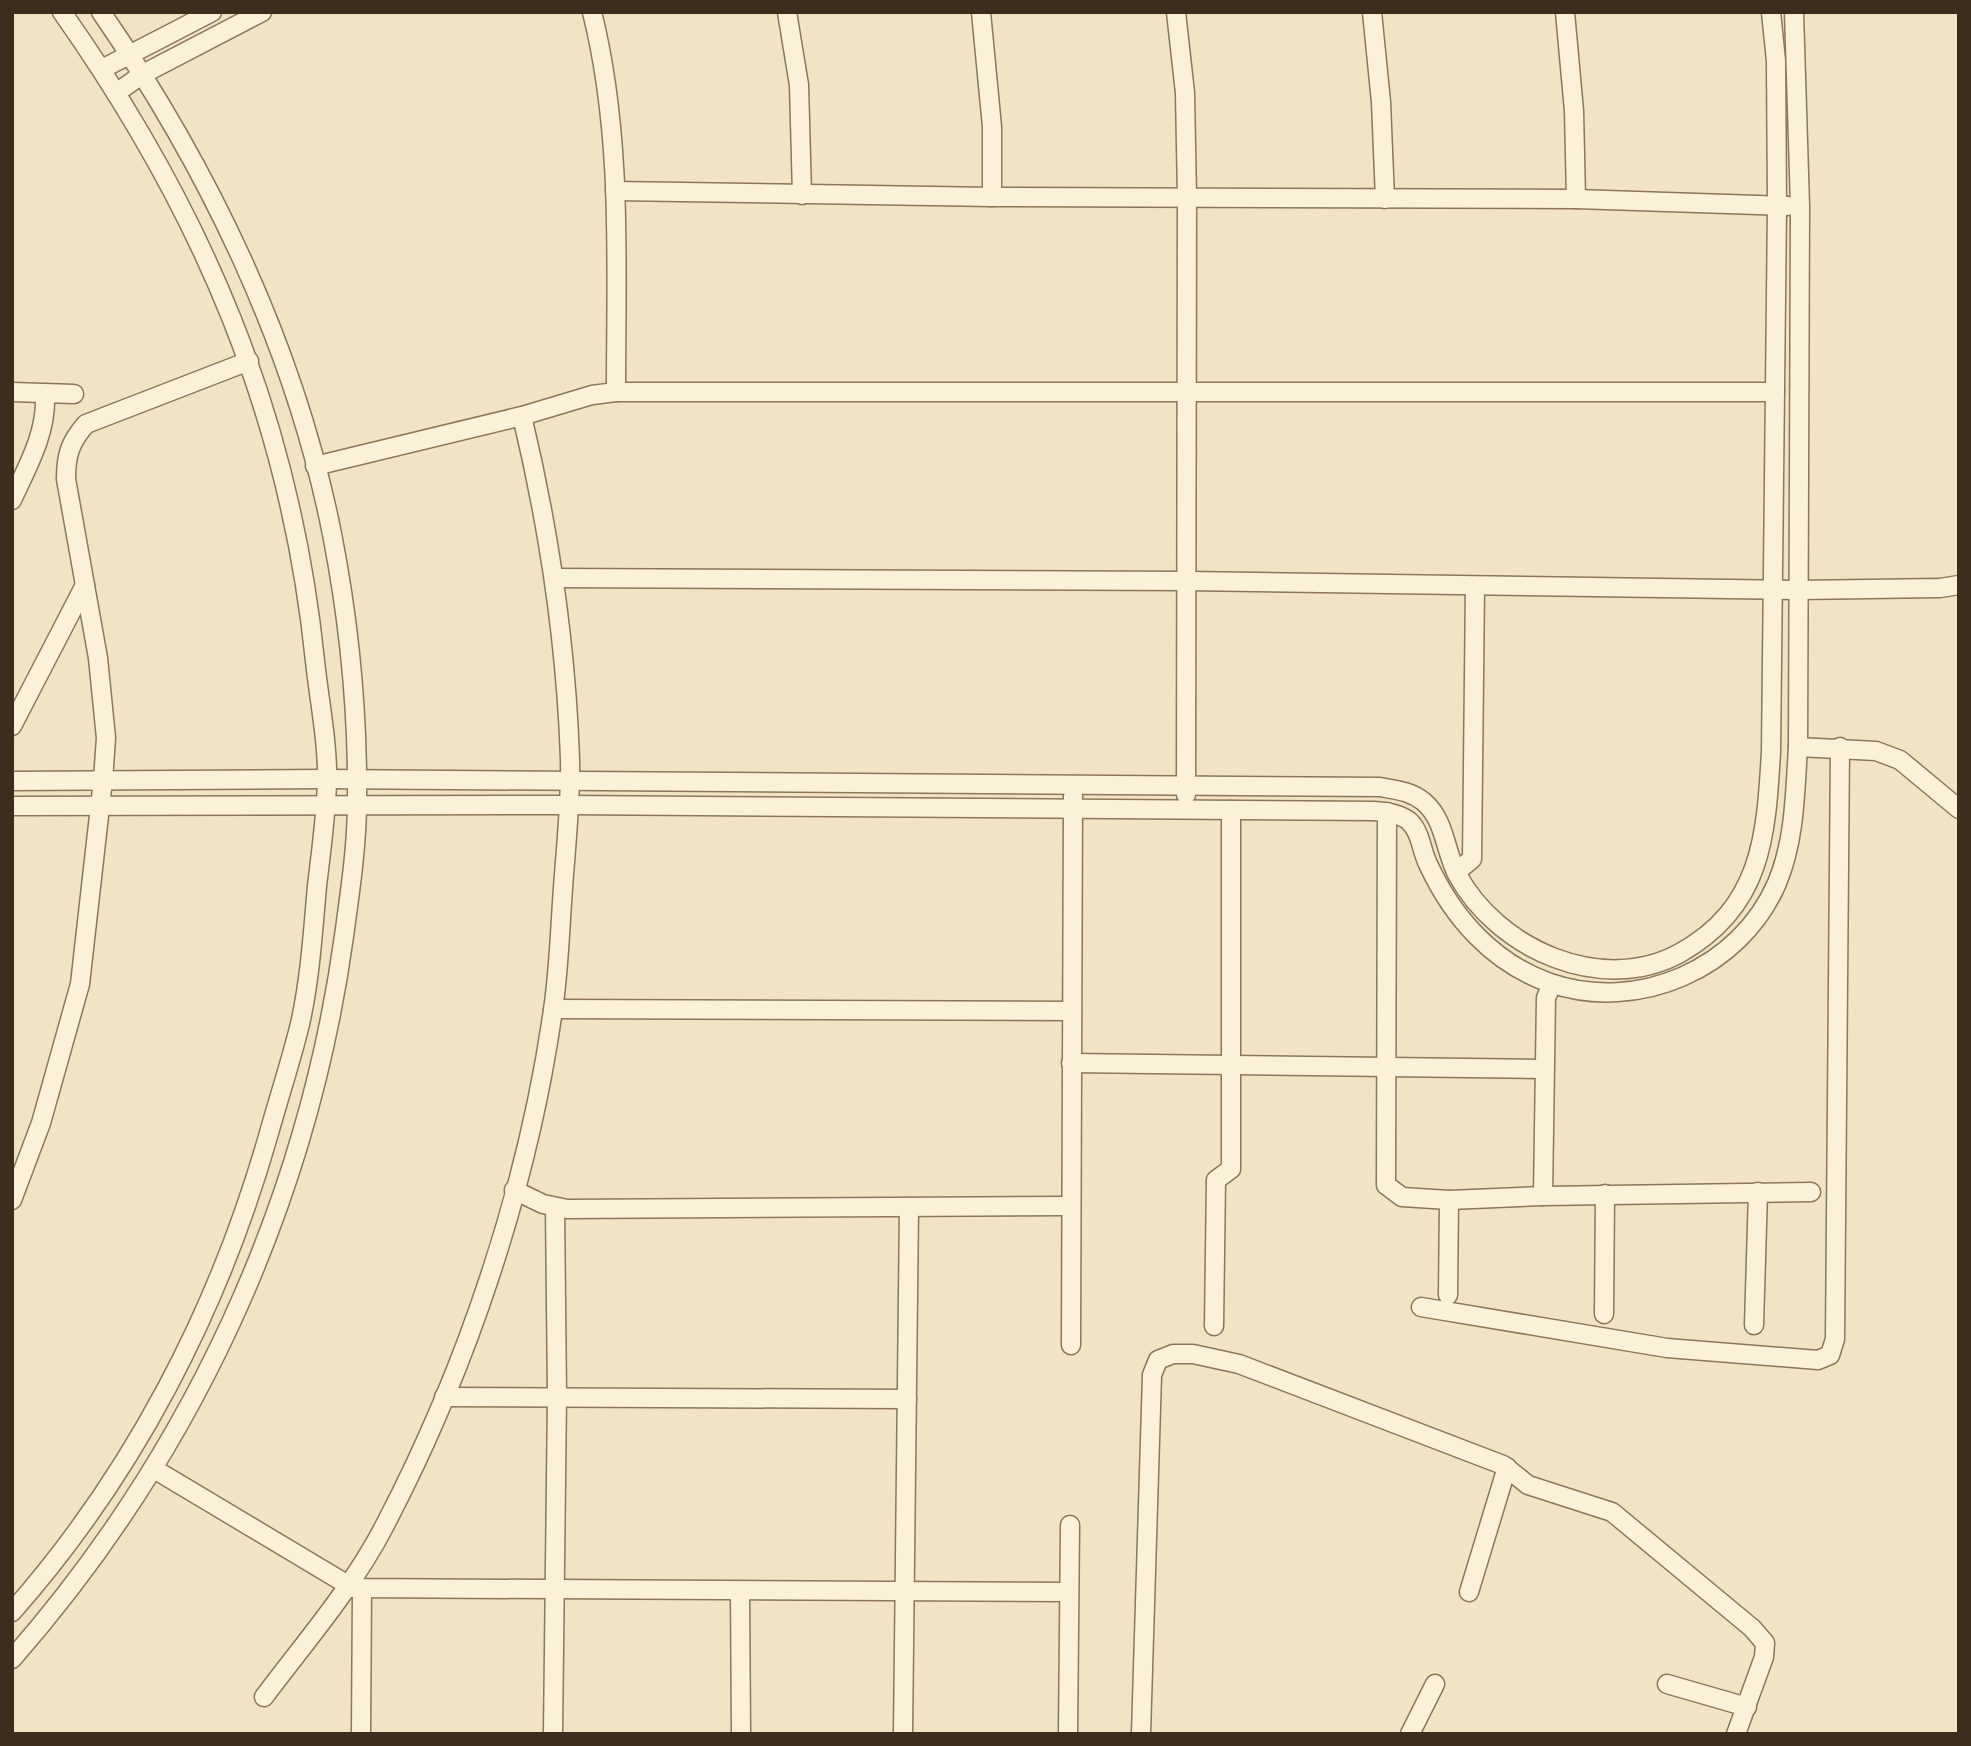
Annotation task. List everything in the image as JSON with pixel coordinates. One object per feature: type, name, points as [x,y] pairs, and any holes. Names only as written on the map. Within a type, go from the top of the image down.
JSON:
[{"type":"street","points":[[12,1612],[92,1510],[142,1434],[185,1354],[223,1271],[254,1185],[301,1020],[327,779],[310,613],[295,523],[273,435],[249,361],[211,264],[170,183],[102,69],[62,12]]},
{"type":"street","points":[[12,1659],[55,1611],[105,1544],[154,1469],[211,1368],[251,1280],[312,1103],[333,1014],[358,806],[350,666],[332,536],[315,466],[279,350],[243,261],[143,74],[102,12]]},
{"type":"street","points":[[102,69],[212,12]]},
{"type":"street","points":[[116,93],[143,74],[262,12]]},
{"type":"street","points":[[592,12],[610,108],[615,191],[616,392]]},
{"type":"street","points":[[787,12],[799,85],[802,195]]},
{"type":"street","points":[[981,12],[992,127],[992,197]]},
{"type":"street","points":[[1176,12],[1185,93],[1187,198],[1188,581],[1185,809]]},
{"type":"street","points":[[1372,12],[1381,102],[1385,199]]},
{"type":"street","points":[[1565,12],[1573,111],[1576,199]]},
{"type":"street","points":[[12,781],[357,779],[1380,787],[1405,791],[1426,804],[1445,835],[1456,872],[1486,913],[1503,928],[1543,953],[1585,967],[1609,970],[1651,964],[1695,944],[1715,928],[1737,903],[1752,878],[1766,827],[1777,206],[1776,61],[1771,12]]},
{"type":"street","points":[[12,806],[1074,807],[1387,812],[1410,822],[1447,899],[1481,942],[1504,961],[1552,984],[1606,994],[1657,987],[1709,964],[1732,944],[1758,915],[1780,874],[1793,824],[1798,747],[1800,206],[1794,12]]},
{"type":"street","points":[[615,191],[992,197],[1576,199],[1800,206]]},
{"type":"street","points":[[12,1200],[41,1123],[80,984],[103,780],[106,738],[98,658],[66,479],[66,458],[73,439],[86,425],[249,361]]},
{"type":"street","points":[[12,392],[74,394]]},
{"type":"street","points":[[315,466],[522,416],[592,395],[616,392],[1775,392]]},
{"type":"street","points":[[12,500],[41,437],[46,416],[45,394]]},
{"type":"street","points":[[264,1697],[355,1588],[468,1345],[514,1190],[553,1009],[569,782],[556,578],[541,493],[522,416]]},
{"type":"street","points":[[556,578],[1188,581],[1772,590],[1940,588],[1959,585]]},
{"type":"street","points":[[12,726],[85,585]]},
{"type":"street","points":[[1456,872],[1472,859],[1475,586]]},
{"type":"street","points":[[1798,747],[1840,747],[1877,751],[1900,760],[1959,809]]},
{"type":"street","points":[[1422,1307],[1667,1348],[1818,1360],[1830,1355],[1835,1339],[1838,1196],[1840,747]]},
{"type":"street","points":[[1071,1345],[1072,785]]},
{"type":"street","points":[[1214,1326],[1216,1180],[1231,1169],[1231,810]]},
{"type":"street","points":[[1387,812],[1386,1185],[1402,1197],[1449,1200],[1605,1194],[1811,1192]]},
{"type":"street","points":[[1543,1196],[1546,998],[1552,984]]},
{"type":"street","points":[[553,1009],[1072,1011]]},
{"type":"street","points":[[1071,1063],[1545,1069]]},
{"type":"street","points":[[514,1190],[555,1208],[1070,1206]]},
{"type":"street","points":[[1754,1325],[1758,1192]]},
{"type":"street","points":[[1604,1314],[1605,1194]]},
{"type":"street","points":[[1448,1295],[1449,1200]]},
{"type":"street","points":[[903,1734],[909,1207]]},
{"type":"street","points":[[553,1734],[557,1396],[555,1208]]},
{"type":"street","points":[[1141,1734],[1152,1376],[1158,1360],[1173,1354],[1193,1354],[1239,1364],[1507,1467],[1528,1485],[1612,1512],[1752,1628],[1766,1648],[1736,1734]]},
{"type":"street","points":[[444,1397],[907,1399]]},
{"type":"street","points":[[1469,1592],[1507,1467]]},
{"type":"street","points":[[154,1469],[355,1588],[1069,1592]]},
{"type":"street","points":[[1069,1734],[1070,1525]]},
{"type":"street","points":[[355,1588],[361,1734]]},
{"type":"street","points":[[740,1591],[741,1734]]},
{"type":"street","points":[[1410,1734],[1435,1684]]},
{"type":"street","points":[[1668,1684],[1747,1707]]}]
